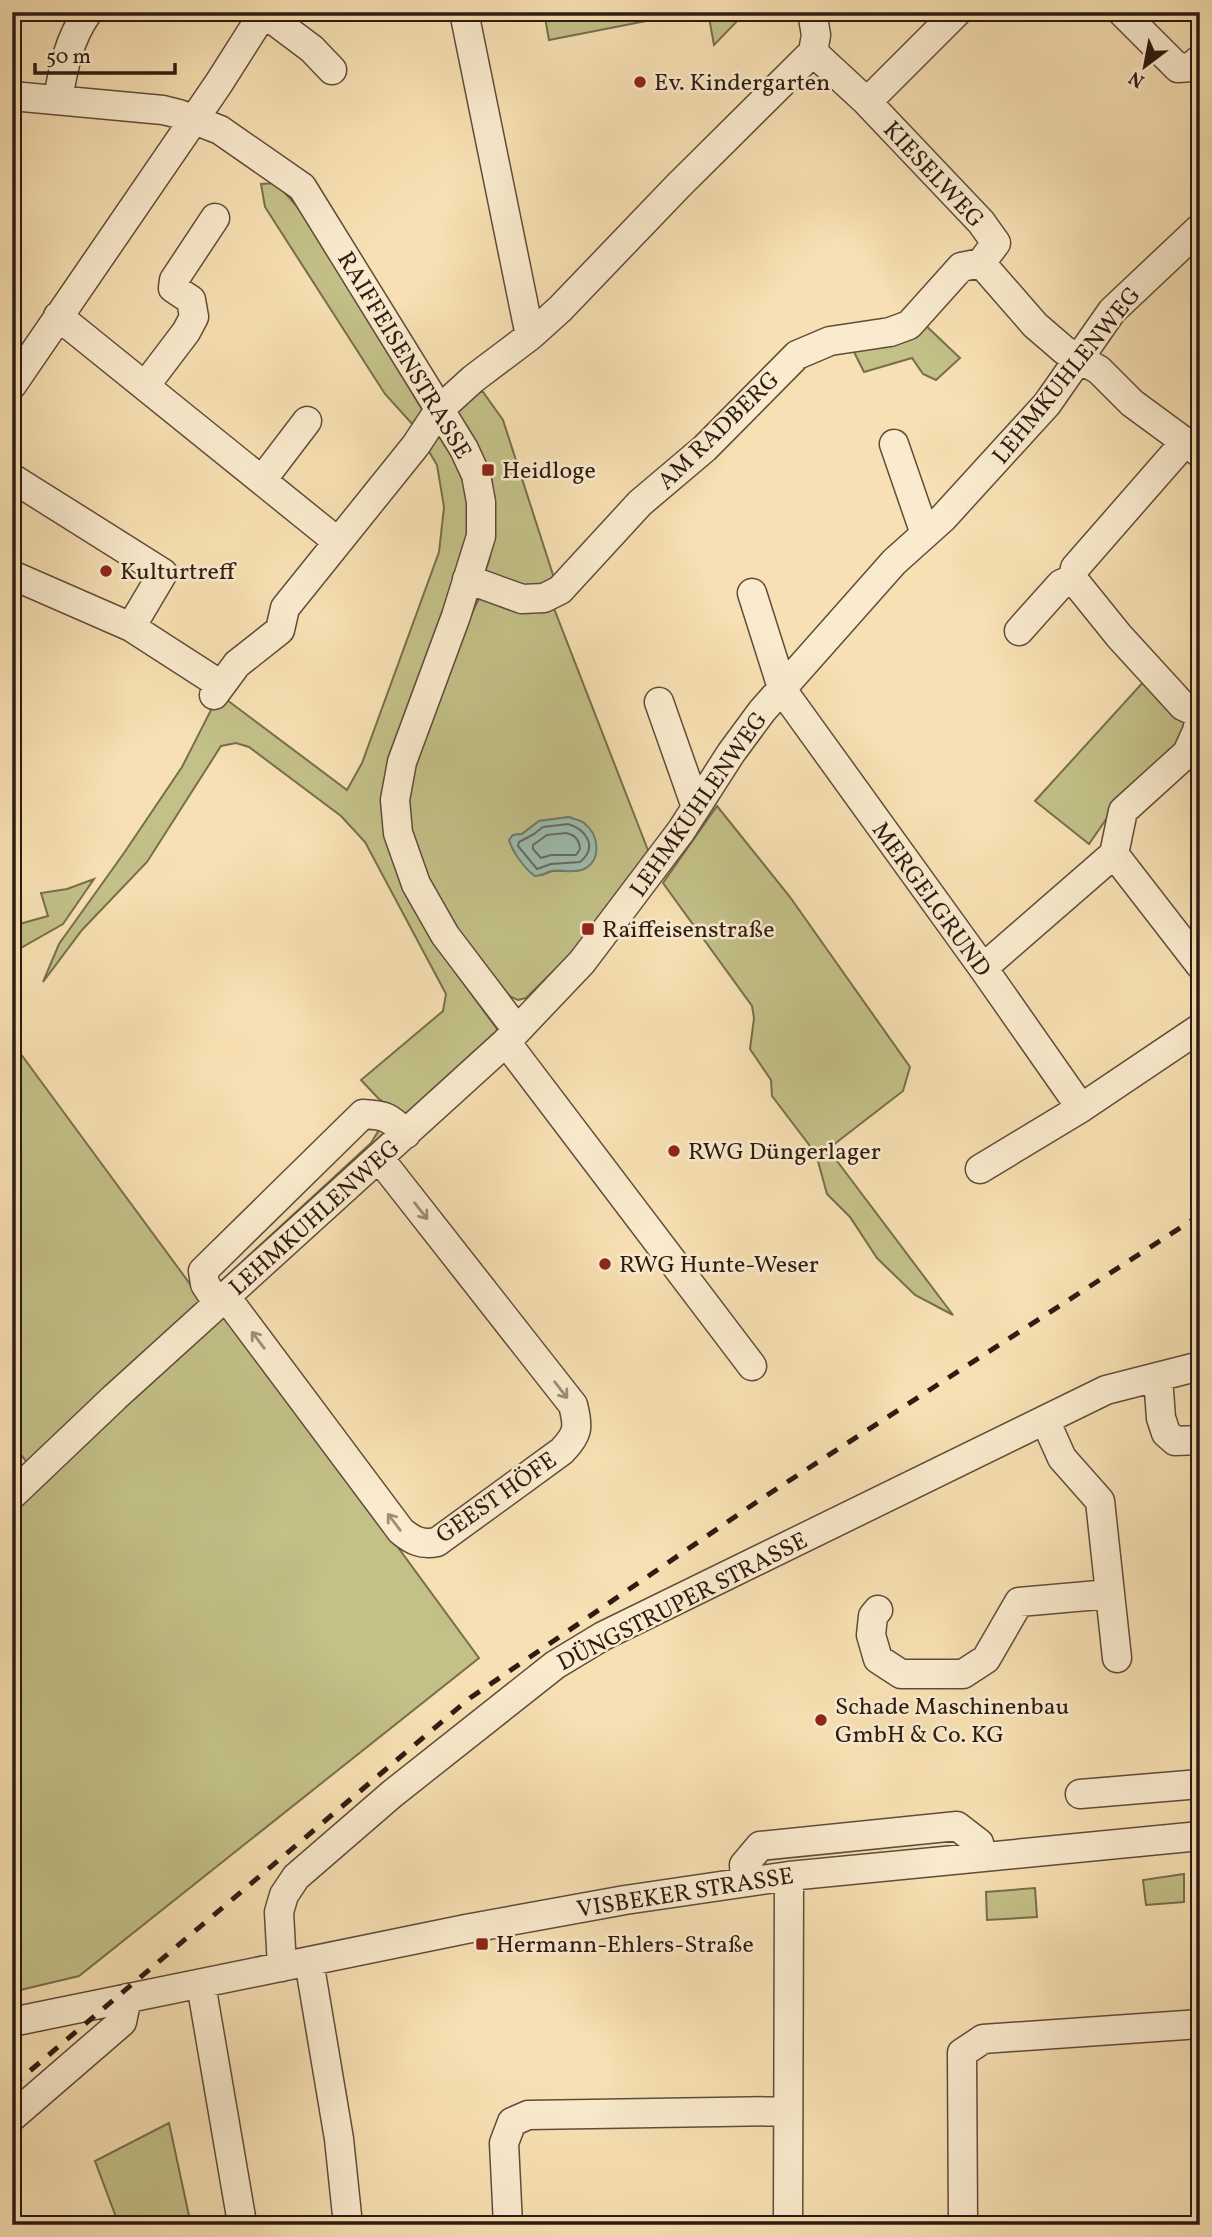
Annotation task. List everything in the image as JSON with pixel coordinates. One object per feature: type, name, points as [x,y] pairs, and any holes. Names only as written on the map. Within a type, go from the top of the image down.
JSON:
[{"type":"street","points":[[58,100],[65,57],[80,23],[88,12]]},
{"type":"street","points":[[464,12],[530,336]]},
{"type":"street","points":[[12,575],[131,626],[217,690],[236,664],[280,630],[285,608],[416,445],[439,410],[559,309],[813,52],[816,35],[812,12]]},
{"type":"street","points":[[867,102],[957,12]]},
{"type":"street","points":[[1122,12],[1178,68],[1191,67],[1200,58]]},
{"type":"street","points":[[12,385],[264,13],[312,49],[332,70]]},
{"type":"street","name":"KIESELWEG","points":[[813,52],[867,102],[981,222],[996,243],[981,263],[1035,325],[1064,350],[1099,370],[1132,403],[1192,448]]},
{"type":"street","name":"RAIFFEISENSTRASSE","points":[[12,96],[163,110],[220,130],[302,187],[464,449],[476,475],[481,502],[481,536],[456,616],[402,762],[395,800],[398,832],[416,884],[445,935],[511,1036],[752,1366]]},
{"type":"street","points":[[145,386],[186,332],[194,317],[191,300],[173,288],[174,280],[215,218]]},
{"type":"street","name":"LEHMKUHLENWEG","points":[[12,1495],[115,1396],[511,1036],[594,948],[681,831],[731,753],[762,711],[894,562],[985,474],[1047,404],[1112,312],[1200,228]]},
{"type":"street","name":"AM RADBERG","points":[[467,579],[522,599],[544,598],[560,590],[640,503],[705,448],[797,355],[830,341],[890,332],[909,325],[961,267],[981,263]]},
{"type":"street","points":[[58,316],[338,542]]},
{"type":"street","points":[[262,480],[307,421]]},
{"type":"street","points":[[894,444],[925,534]]},
{"type":"street","points":[[983,968],[1114,854],[1123,811],[1187,753],[1197,731],[1200,715],[1183,706],[1119,636],[1076,582],[1075,568],[1192,448]]},
{"type":"street","points":[[12,478],[163,573],[131,626]]},
{"type":"street","points":[[1027,632],[1076,582]]},
{"type":"street","name":"MERGELGRUND","points":[[752,593],[782,691],[1081,1108]]},
{"type":"street","points":[[659,702],[696,807]]},
{"type":"street","points":[[1114,854],[1200,965]]},
{"type":"street","points":[[980,1169],[1081,1108],[1200,1028]]},
{"type":"street","name":"GEEST HÖFE","points":[[379,1157],[573,1405],[578,1423],[574,1438],[562,1451],[437,1542],[425,1544],[401,1531],[222,1301],[205,1284],[203,1271],[363,1114],[381,1115],[393,1120],[406,1134]]},
{"type":"street","name":"DÜNGSTRUPER STRASSE","points":[[295,1964],[279,1912],[284,1895],[296,1877],[392,1794],[555,1665],[603,1636],[1106,1390],[1200,1366]]},
{"type":"street","points":[[1158,1377],[1161,1418],[1166,1433],[1175,1441],[1200,1440]]},
{"type":"street","points":[[1045,1420],[1062,1458],[1100,1501],[1117,1658]]},
{"type":"street","points":[[878,1610],[873,1616],[871,1635],[878,1659],[901,1674],[962,1674],[986,1659],[1019,1602],[1110,1594]]},
{"type":"street","points":[[1080,1794],[1200,1784]]},
{"type":"street","points":[[745,1881],[744,1865],[760,1846],[957,1826],[979,1843],[982,1857]]},
{"type":"street","name":"VISBEKER STRASSE","points":[[12,2022],[466,1929],[745,1881],[1200,1836]]},
{"type":"street","points":[[788,2225],[789,1876]]},
{"type":"street","points":[[295,1964],[339,2139],[348,2225]]},
{"type":"street","points":[[201,1984],[242,2223]]},
{"type":"street","points":[[12,2117],[122,2022],[127,1998]]},
{"type":"street","points":[[963,2225],[962,2053],[983,2039],[1200,2024]]},
{"type":"street","points":[[509,2225],[504,2143],[512,2122],[528,2115],[788,2111]]},
{"type":"shaded area","points":[[544,12],[692,12],[549,40]]},
{"type":"shaded area","points":[[708,12],[746,12],[714,45]]},
{"type":"shaded area","points":[[276,183],[303,213],[422,409],[414,426],[385,394],[265,207],[261,184]]},
{"type":"shaded area","points":[[921,321],[960,358],[936,380],[923,374],[912,358],[864,372],[853,350]]},
{"type":"shaded area","points":[[472,391],[483,392],[503,420],[555,581],[534,594],[484,576],[494,532],[490,473],[478,446],[457,414],[458,408]]},
{"type":"shaded area","points":[[431,435],[443,436],[465,471],[472,524],[388,777],[437,947],[497,1029],[496,1034],[405,1120],[361,1080],[443,1011],[446,994],[365,842],[341,816],[249,747],[236,743],[221,746],[147,862],[82,930],[43,982],[59,944],[182,767],[211,710],[223,697],[347,790],[362,763],[439,552],[444,507],[437,465],[427,448]]},
{"type":"shaded area","points":[[485,597],[553,606],[651,858],[578,947],[526,998],[518,1000],[511,997],[472,961],[423,882],[407,815],[415,766],[478,600]],"holes":[[[569,817],[583,822],[593,834],[577,871],[552,871],[542,875],[530,872],[511,845],[513,835],[522,834],[539,821]]]},
{"type":"shaded area","points":[[1146,679],[1183,718],[1186,728],[1184,742],[1114,808],[1089,844],[1035,801]]},
{"type":"shaded area","points":[[717,806],[790,897],[910,1067],[903,1091],[828,1149],[953,1315],[915,1295],[877,1258],[850,1217],[827,1194],[816,1154],[772,1096],[771,1080],[750,1049],[754,1018],[752,1006],[663,883]]},
{"type":"shaded area","points":[[94,879],[63,924],[12,953],[12,926],[48,916],[41,893],[67,889]]},
{"type":"shaded area","points":[[12,1042],[204,1303],[230,1318],[479,1658],[79,1976],[12,1992],[12,1509],[41,1481],[12,1443]]},
{"type":"shaded area","points":[[385,1120],[397,1132],[220,1291],[219,1283],[371,1143]]},
{"type":"shaded area","points":[[1184,1874],[1184,1902],[1146,1905],[1143,1880]]},
{"type":"shaded area","points":[[1035,1888],[1037,1917],[987,1920],[986,1892]]},
{"type":"shaded area","points":[[169,2123],[191,2225],[119,2225],[95,2161]]},
{"type":"water","points":[[569,817],[584,823],[593,834],[596,847],[594,860],[584,869],[551,871],[535,876],[520,860],[509,840],[539,821]]},
{"type":"railway","points":[[12,2086],[470,1698],[764,1497],[1200,1215]]},
{"type":"place","name":"Ev. Kindergarten","points":[[640,82]]},
{"type":"place","name":"Heidloge","points":[[488,470]]},
{"type":"place","name":"Kulturtreff","points":[[106,571]]},
{"type":"place","name":"Raiffeisenstraße","points":[[588,929]]},
{"type":"place","name":"RWG Düngerlager","points":[[674,1151]]},
{"type":"place","name":"RWG Hunte-Weser","points":[[605,1264]]},
{"type":"place","name":"Schade Maschinenbau GmbH & Co. KG","points":[[821,1720]]},
{"type":"place","name":"Hermann-Ehlers-Straße","points":[[482,1944]]}]
